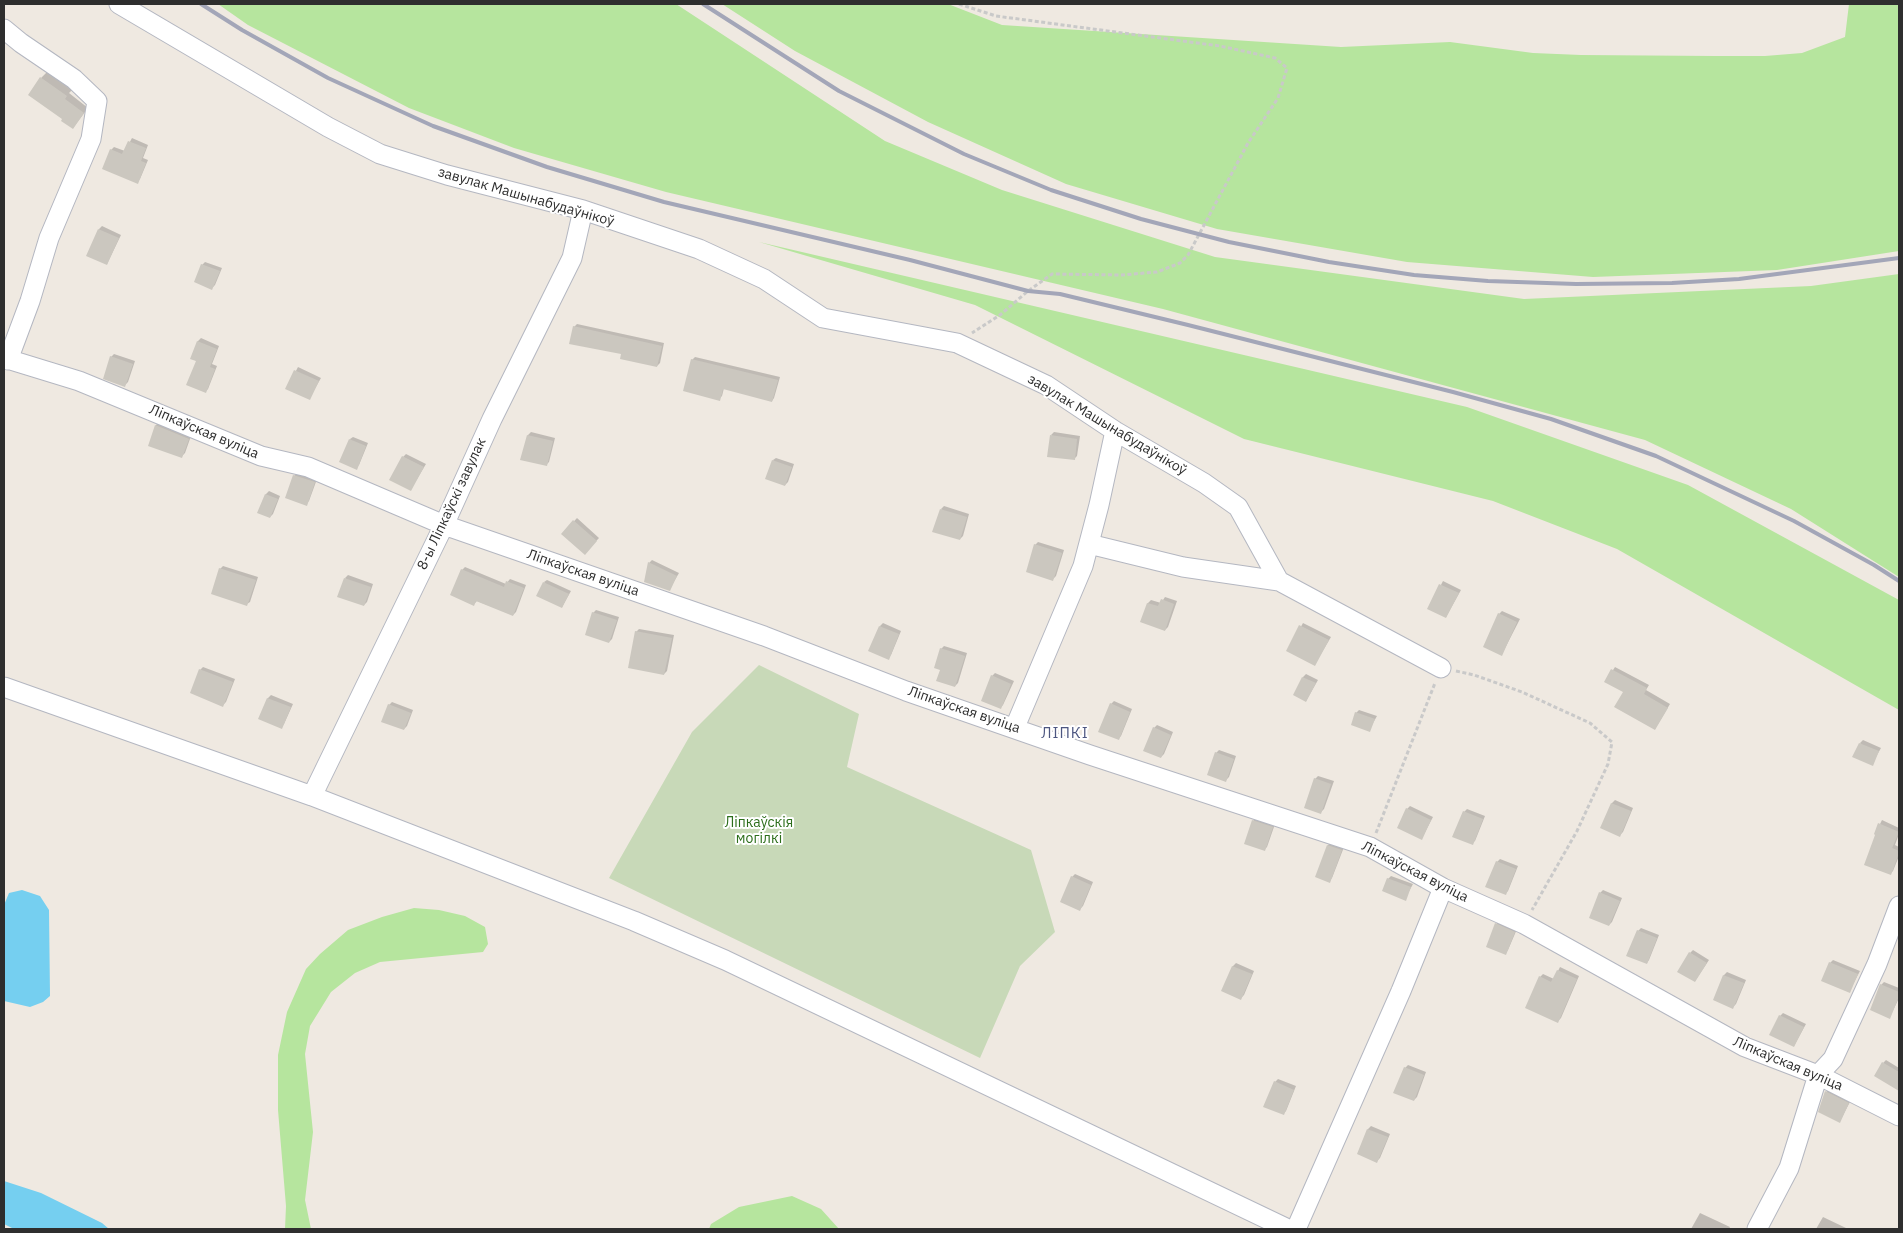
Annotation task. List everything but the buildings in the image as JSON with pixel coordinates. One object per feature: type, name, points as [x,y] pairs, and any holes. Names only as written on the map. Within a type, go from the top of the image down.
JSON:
[{"type":"street","name":"завулак Машынабудаўнікоў","points":[[119,4],[328,127],[380,154],[446,175],[583,210],[700,249],[764,279],[823,318],[958,344],[1046,385],[1115,431],[1204,483],[1238,507],[1279,581]]},
{"type":"street","points":[[4,30],[74,79],[97,101],[91,139],[49,238],[30,301],[6,359]]},
{"type":"street","name":"8-ы Ліпкаўскі завулак","points":[[312,796],[444,524],[492,420],[572,258],[583,210]]},
{"type":"street","name":"Ліпкаўская вуліца","points":[[6,359],[79,381],[261,456],[308,467],[444,524],[764,636],[906,691],[1090,755],[1370,847],[1443,888],[1524,924],[1745,1048],[1818,1075],[1899,1116]]},
{"type":"street","points":[[1015,728],[1082,566],[1099,506],[1115,431]]},
{"type":"street","points":[[1089,544],[1183,567],[1279,581],[1441,668]]},
{"type":"street","points":[[4,687],[312,796],[634,921],[725,960],[1288,1229]]},
{"type":"street","points":[[1296,1229],[1401,991],[1443,888]]},
{"type":"street","points":[[1757,1229],[1789,1168],[1818,1075],[1833,1059],[1877,964],[1899,906]]},
{"type":"path","points":[[958,344],[1000,315],[1028,291],[1052,274],[1157,272],[1180,263],[1188,256],[1248,143],[1278,98],[1287,68],[1275,58],[1220,46],[996,16],[959,4]]},
{"type":"path","points":[[1370,847],[1441,668],[1474,675],[1522,692],[1590,723],[1612,742],[1608,764],[1577,831],[1524,924]]},
{"type":"green space","points":[[218,4],[676,4],[885,141],[1002,190],[1215,257],[1524,299],[1811,286],[1899,274],[1899,577],[1791,509],[1645,440],[1163,309],[666,192],[514,148],[409,108],[248,25]]},
{"type":"green space","points":[[722,4],[948,4],[1002,25],[1341,47],[1450,42],[1533,53],[1765,56],[1802,53],[1845,37],[1849,4],[1899,4],[1899,251],[1777,270],[1593,277],[1407,262],[1217,229],[1066,184],[928,122],[795,51]]},
{"type":"green space","points":[[759,242],[1467,407],[1688,485],[1899,600],[1899,710],[1617,549],[1493,501],[1244,439],[975,305]]},
{"type":"green space","name":"Ліпкаўскія могілкі","points":[[759,665],[859,714],[847,767],[1031,850],[1055,932],[1020,966],[980,1058],[609,878],[692,732]]},
{"type":"green space","points":[[414,908],[439,910],[465,916],[485,927],[488,944],[483,952],[380,962],[355,973],[331,992],[310,1026],[305,1054],[313,1132],[305,1200],[311,1229],[285,1229],[286,1206],[278,1110],[278,1055],[287,1012],[306,969],[348,930],[382,917]]},
{"type":"green space","points":[[792,1196],[821,1209],[839,1229],[709,1229],[711,1224],[739,1207]]},
{"type":"water","points":[[22,890],[40,896],[49,910],[50,996],[43,1002],[30,1007],[4,1001],[4,905],[9,893]]},
{"type":"water","points":[[4,1181],[41,1193],[102,1223],[109,1229],[14,1229],[4,1224]]},
{"type":"railway","points":[[201,4],[242,30],[328,78],[433,126],[547,167],[664,202],[910,260],[1028,291],[1060,294],[1188,325],[1453,392],[1551,419],[1656,456],[1794,521],[1899,581]]},
{"type":"railway","points":[[703,4],[839,91],[964,154],[1051,190],[1141,219],[1229,242],[1329,262],[1414,275],[1488,281],[1576,284],[1672,283],[1739,279],[1899,258]]},
{"type":"district","name":"ЛІПКІ","points":[[1065,734]]}]
